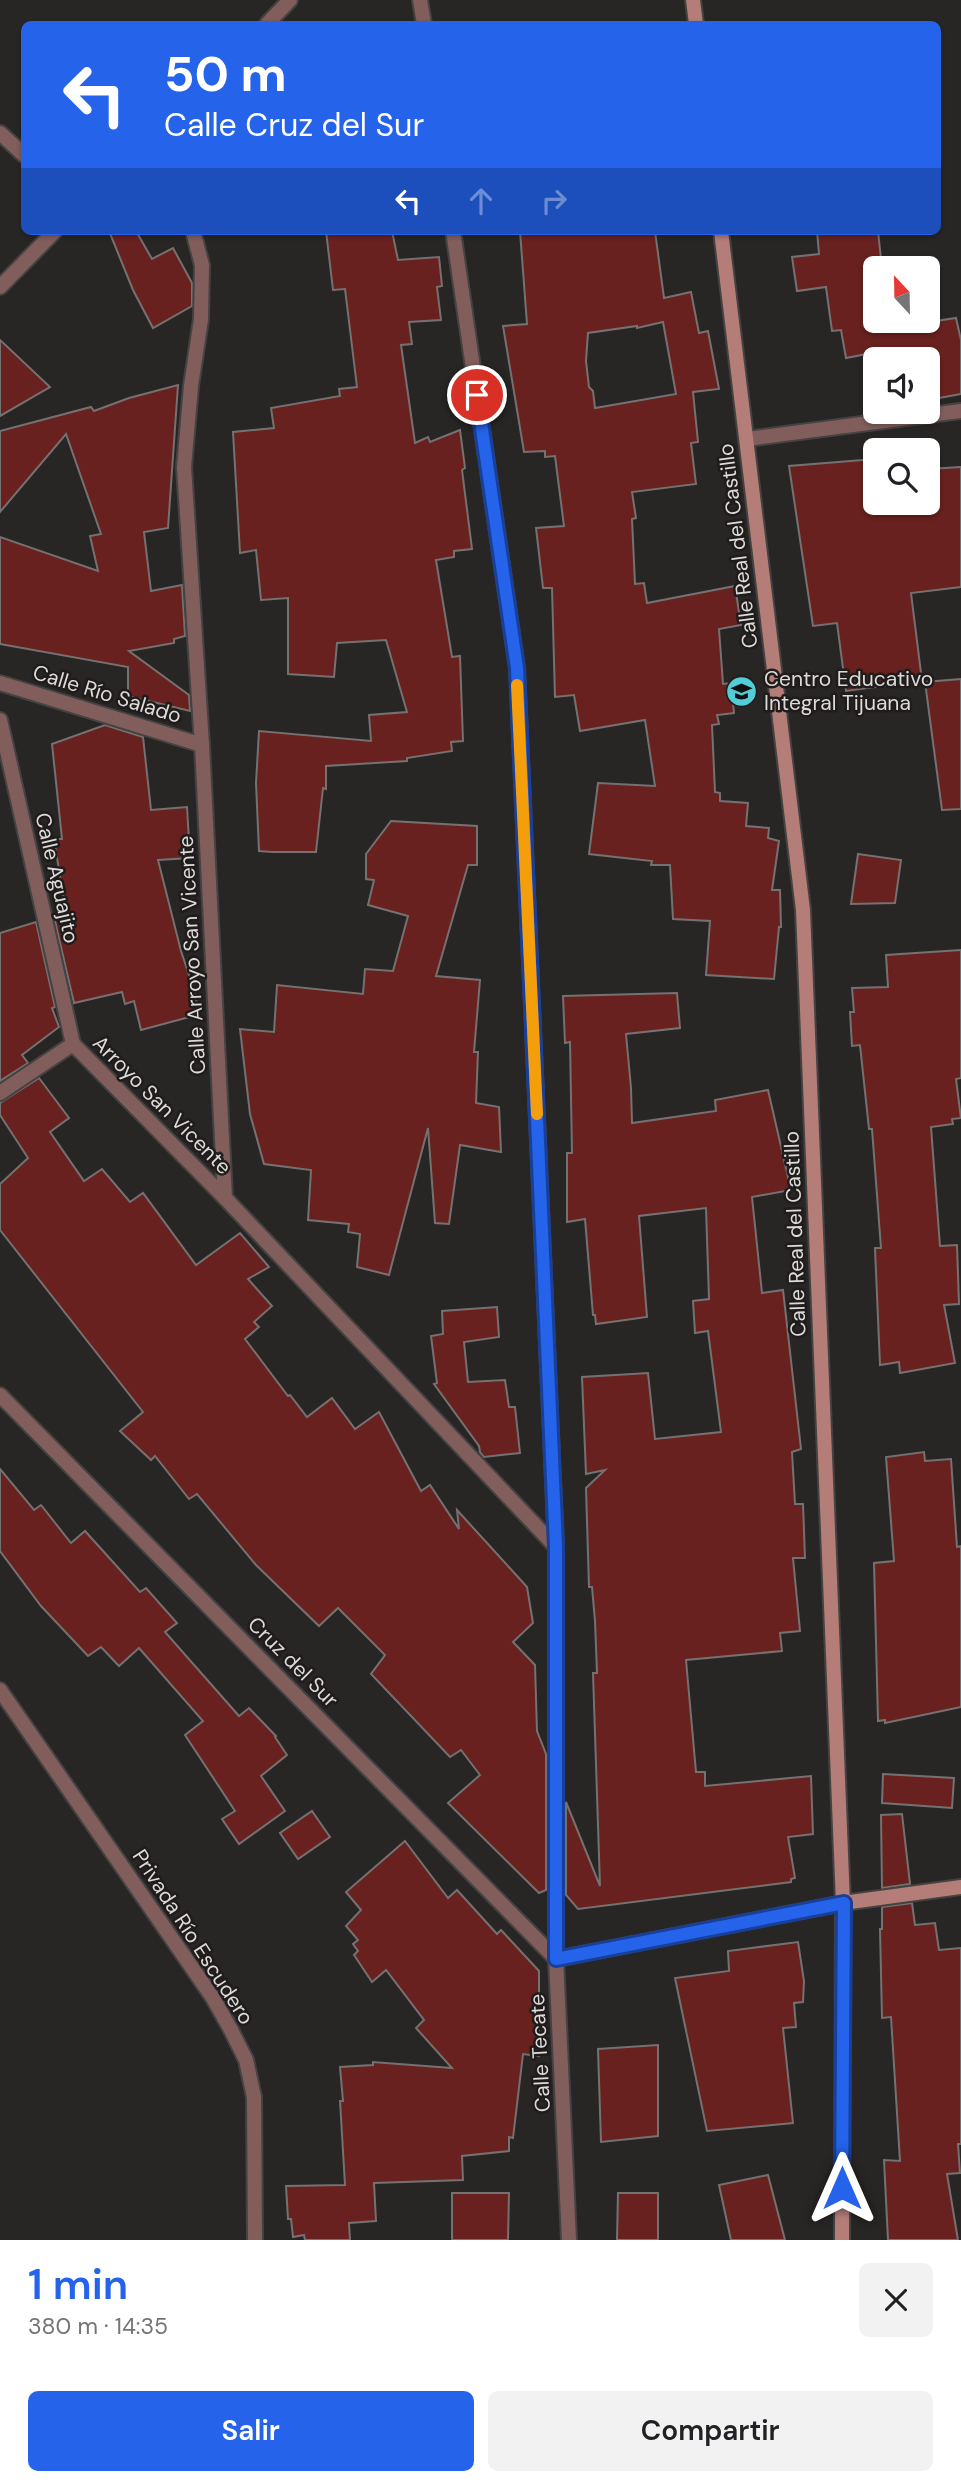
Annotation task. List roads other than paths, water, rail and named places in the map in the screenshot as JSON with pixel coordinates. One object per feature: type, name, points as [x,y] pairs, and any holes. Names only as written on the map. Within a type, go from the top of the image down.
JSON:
[{"type":"street","points":[[270,21],[290,0]]},
{"type":"street","points":[[420,0],[424,21]]},
{"type":"street","points":[[693,0],[696,21]]},
{"type":"street","points":[[0,133],[21,152]]},
{"type":"street","points":[[0,287],[51,235]]},
{"type":"street","name":"Calle Arroyo San Vicente","points":[[194,235],[202,265],[201,319],[191,386],[184,467],[202,745],[225,1198]]},
{"type":"street","name":"Calle Tecate","points":[[454,235],[517,668],[556,1547],[556,1959],[569,2240]]},
{"type":"street","name":"Calle Real del Castillo","points":[[722,235],[803,910],[844,1903],[842,2240]]},
{"type":"street","points":[[747,439],[961,411]]},
{"type":"street","name":"Calle Río Salado","points":[[0,683],[202,745]]},
{"type":"street","name":"Calle Aguajito","points":[[0,720],[73,1044]]},
{"type":"street","name":"Arroyo San Vicente","points":[[0,1093],[73,1044],[225,1198]]},
{"type":"street","points":[[225,1198],[556,1547]]},
{"type":"street","name":"Cruz del Sur","points":[[0,1395],[556,1959]]},
{"type":"street","name":"Privada Río Escudero","points":[[0,1690],[212,1998],[246,2060],[254,2097],[255,2240]]},
{"type":"street","points":[[556,1959],[844,1903],[961,1887]]},
{"type":"place","name":"Centro Educativo Integral Tijuana","points":[[741,691]]}]
